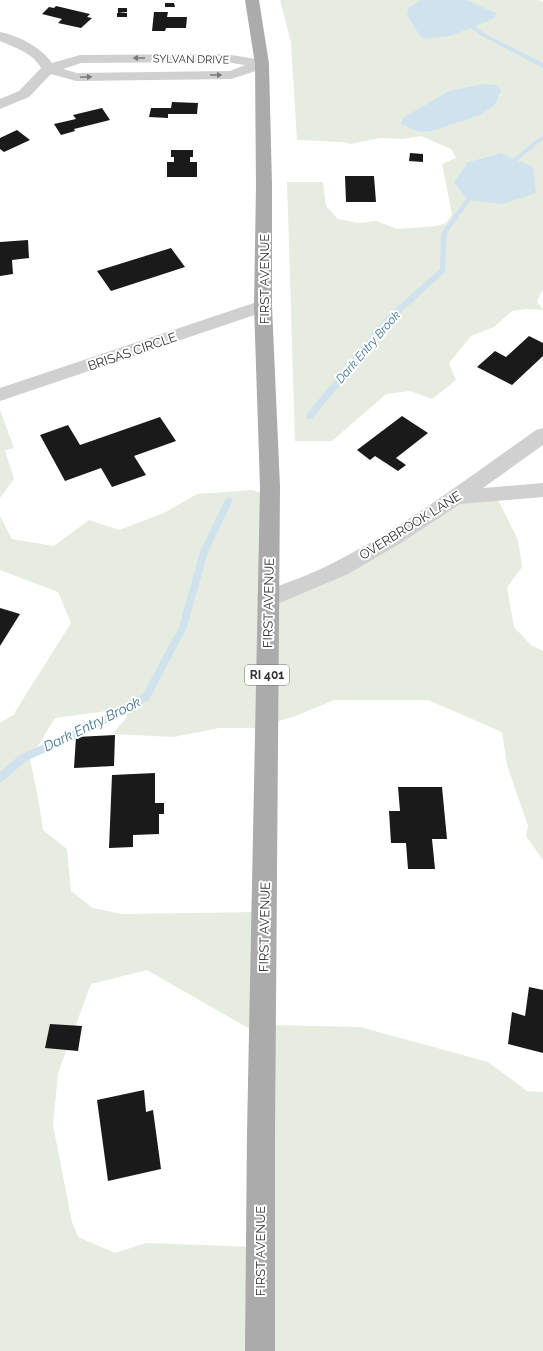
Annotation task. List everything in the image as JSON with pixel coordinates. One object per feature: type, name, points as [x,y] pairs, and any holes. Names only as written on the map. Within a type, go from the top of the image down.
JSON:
[{"type":"main road","name":"FIRST AVENUE","points":[[252,0],[262,64],[263,306],[270,487],[261,1141],[260,1351]]},
{"type":"street","points":[[0,36],[32,52],[46,63],[48,69],[24,94],[0,105]]},
{"type":"street","name":"SYLVAN DRIVE","points":[[48,69],[76,77],[231,75],[262,64]]},
{"type":"street","name":"BRISAS CIRCLE","points":[[0,395],[263,306]]},
{"type":"street","name":"OVERBROOK LANE","points":[[268,599],[339,569],[406,532],[457,497],[543,434]]},
{"type":"street","points":[[457,497],[543,490]]},
{"type":"shaded area","points":[[280,0],[420,0],[409,7],[422,39],[496,13],[467,0],[539,0],[543,2],[543,289],[537,301],[543,310],[525,309],[512,311],[494,327],[471,336],[449,363],[456,380],[432,399],[410,391],[386,394],[332,441],[295,441],[287,182],[323,182],[326,206],[338,219],[358,223],[376,221],[397,229],[437,226],[446,223],[452,215],[442,164],[456,158],[451,149],[421,136],[403,139],[380,138],[350,144],[343,142],[297,140],[291,42]],"holes":[[[499,153],[532,167],[468,162]]]},
{"type":"shaded area","points":[[0,410],[14,448],[5,450],[14,479],[0,498]]},
{"type":"shaded area","points":[[473,482],[498,500],[518,540],[522,567],[507,587],[514,627],[531,645],[543,651],[543,860],[526,836],[528,826],[507,765],[502,732],[428,700],[334,700],[293,717],[261,726],[259,728],[219,728],[174,737],[112,734],[127,717],[122,709],[55,718],[30,759],[43,830],[67,849],[71,891],[93,908],[122,914],[257,912],[271,1025],[360,1027],[488,1062],[527,1091],[543,1092],[543,1351],[0,1351],[0,723],[15,714],[71,623],[58,592],[0,570],[0,516],[12,539],[54,546],[89,520],[119,530],[164,513],[197,494],[252,490],[261,493],[263,594],[317,581]],"holes":[[[147,970],[264,1037],[259,1247],[146,1243],[115,1253],[78,1237],[72,1222],[53,1125],[58,1073],[91,984]]]},
{"type":"water","points":[[420,0],[467,0],[496,13],[495,18],[450,36],[422,39],[407,15],[409,7]]},
{"type":"water","points":[[484,84],[495,85],[501,90],[494,106],[480,115],[432,131],[420,132],[401,124],[403,118],[449,91]]},
{"type":"water","points":[[500,153],[533,167],[536,193],[503,204],[468,200],[454,182],[468,162]]},
{"type":"building","points":[[165,3],[174,3],[175,7],[165,7]]},
{"type":"building","points":[[56,6],[90,14],[87,17],[92,18],[81,28],[58,23],[62,19],[42,14],[49,7],[54,8]]},
{"type":"building","points":[[118,8],[127,8],[127,12],[118,13]]},
{"type":"building","points":[[154,12],[168,12],[167,17],[187,17],[186,28],[166,28],[165,31],[152,31]]},
{"type":"building","points":[[117,13],[127,13],[127,17],[117,17]]},
{"type":"building","points":[[172,102],[198,103],[197,114],[168,114],[168,118],[149,117],[151,108],[171,108]]},
{"type":"building","points":[[102,108],[110,120],[74,129],[75,131],[61,135],[54,124],[76,119],[73,115]]},
{"type":"building","points":[[17,130],[30,140],[4,152],[0,149],[0,138]]},
{"type":"building","points":[[171,150],[193,150],[193,157],[190,157],[190,162],[197,162],[197,177],[167,177],[167,162],[174,162],[174,157],[171,157]]},
{"type":"building","points":[[410,153],[423,154],[423,162],[409,161]]},
{"type":"building","points":[[345,176],[374,176],[376,202],[346,202]]},
{"type":"building","points":[[28,240],[29,258],[12,260],[13,274],[0,276],[0,242]]},
{"type":"building","points":[[171,248],[185,267],[111,291],[97,271]]},
{"type":"building","points":[[529,336],[543,343],[543,356],[512,385],[477,367],[495,351],[506,357]]},
{"type":"building","points":[[402,416],[428,433],[396,458],[406,465],[398,471],[375,456],[370,460],[357,450]]},
{"type":"building","points":[[160,417],[176,441],[134,456],[146,475],[112,487],[101,468],[65,481],[40,435],[68,425],[80,445]]},
{"type":"building","points":[[0,608],[20,614],[0,646]]},
{"type":"building","points":[[115,735],[114,766],[74,768],[76,737]]},
{"type":"building","points":[[155,773],[155,803],[164,803],[164,814],[159,814],[159,834],[133,835],[133,847],[109,848],[112,775]]},
{"type":"building","points":[[398,787],[442,787],[447,839],[432,839],[435,869],[408,869],[406,843],[391,843],[389,811],[400,811]]},
{"type":"building","points":[[529,987],[543,990],[543,1053],[508,1044],[512,1012],[525,1016]]},
{"type":"building","points":[[50,1024],[82,1026],[78,1051],[45,1048]]},
{"type":"building","points":[[144,1090],[146,1112],[153,1110],[161,1169],[108,1181],[97,1100]]},
{"type":"waterway","name":"Dark Entry Brook","points":[[463,20],[482,34],[523,54],[543,66]]},
{"type":"waterway","name":"Dark Entry Brook","points":[[506,167],[543,137]]},
{"type":"waterway","name":"Dark Entry Brook","points":[[309,417],[391,317],[443,270],[444,233],[468,200],[476,193]]},
{"type":"waterway","name":"Dark Entry Brook","points":[[0,778],[23,758],[89,728],[146,697],[183,627],[204,552],[229,500]]}]
